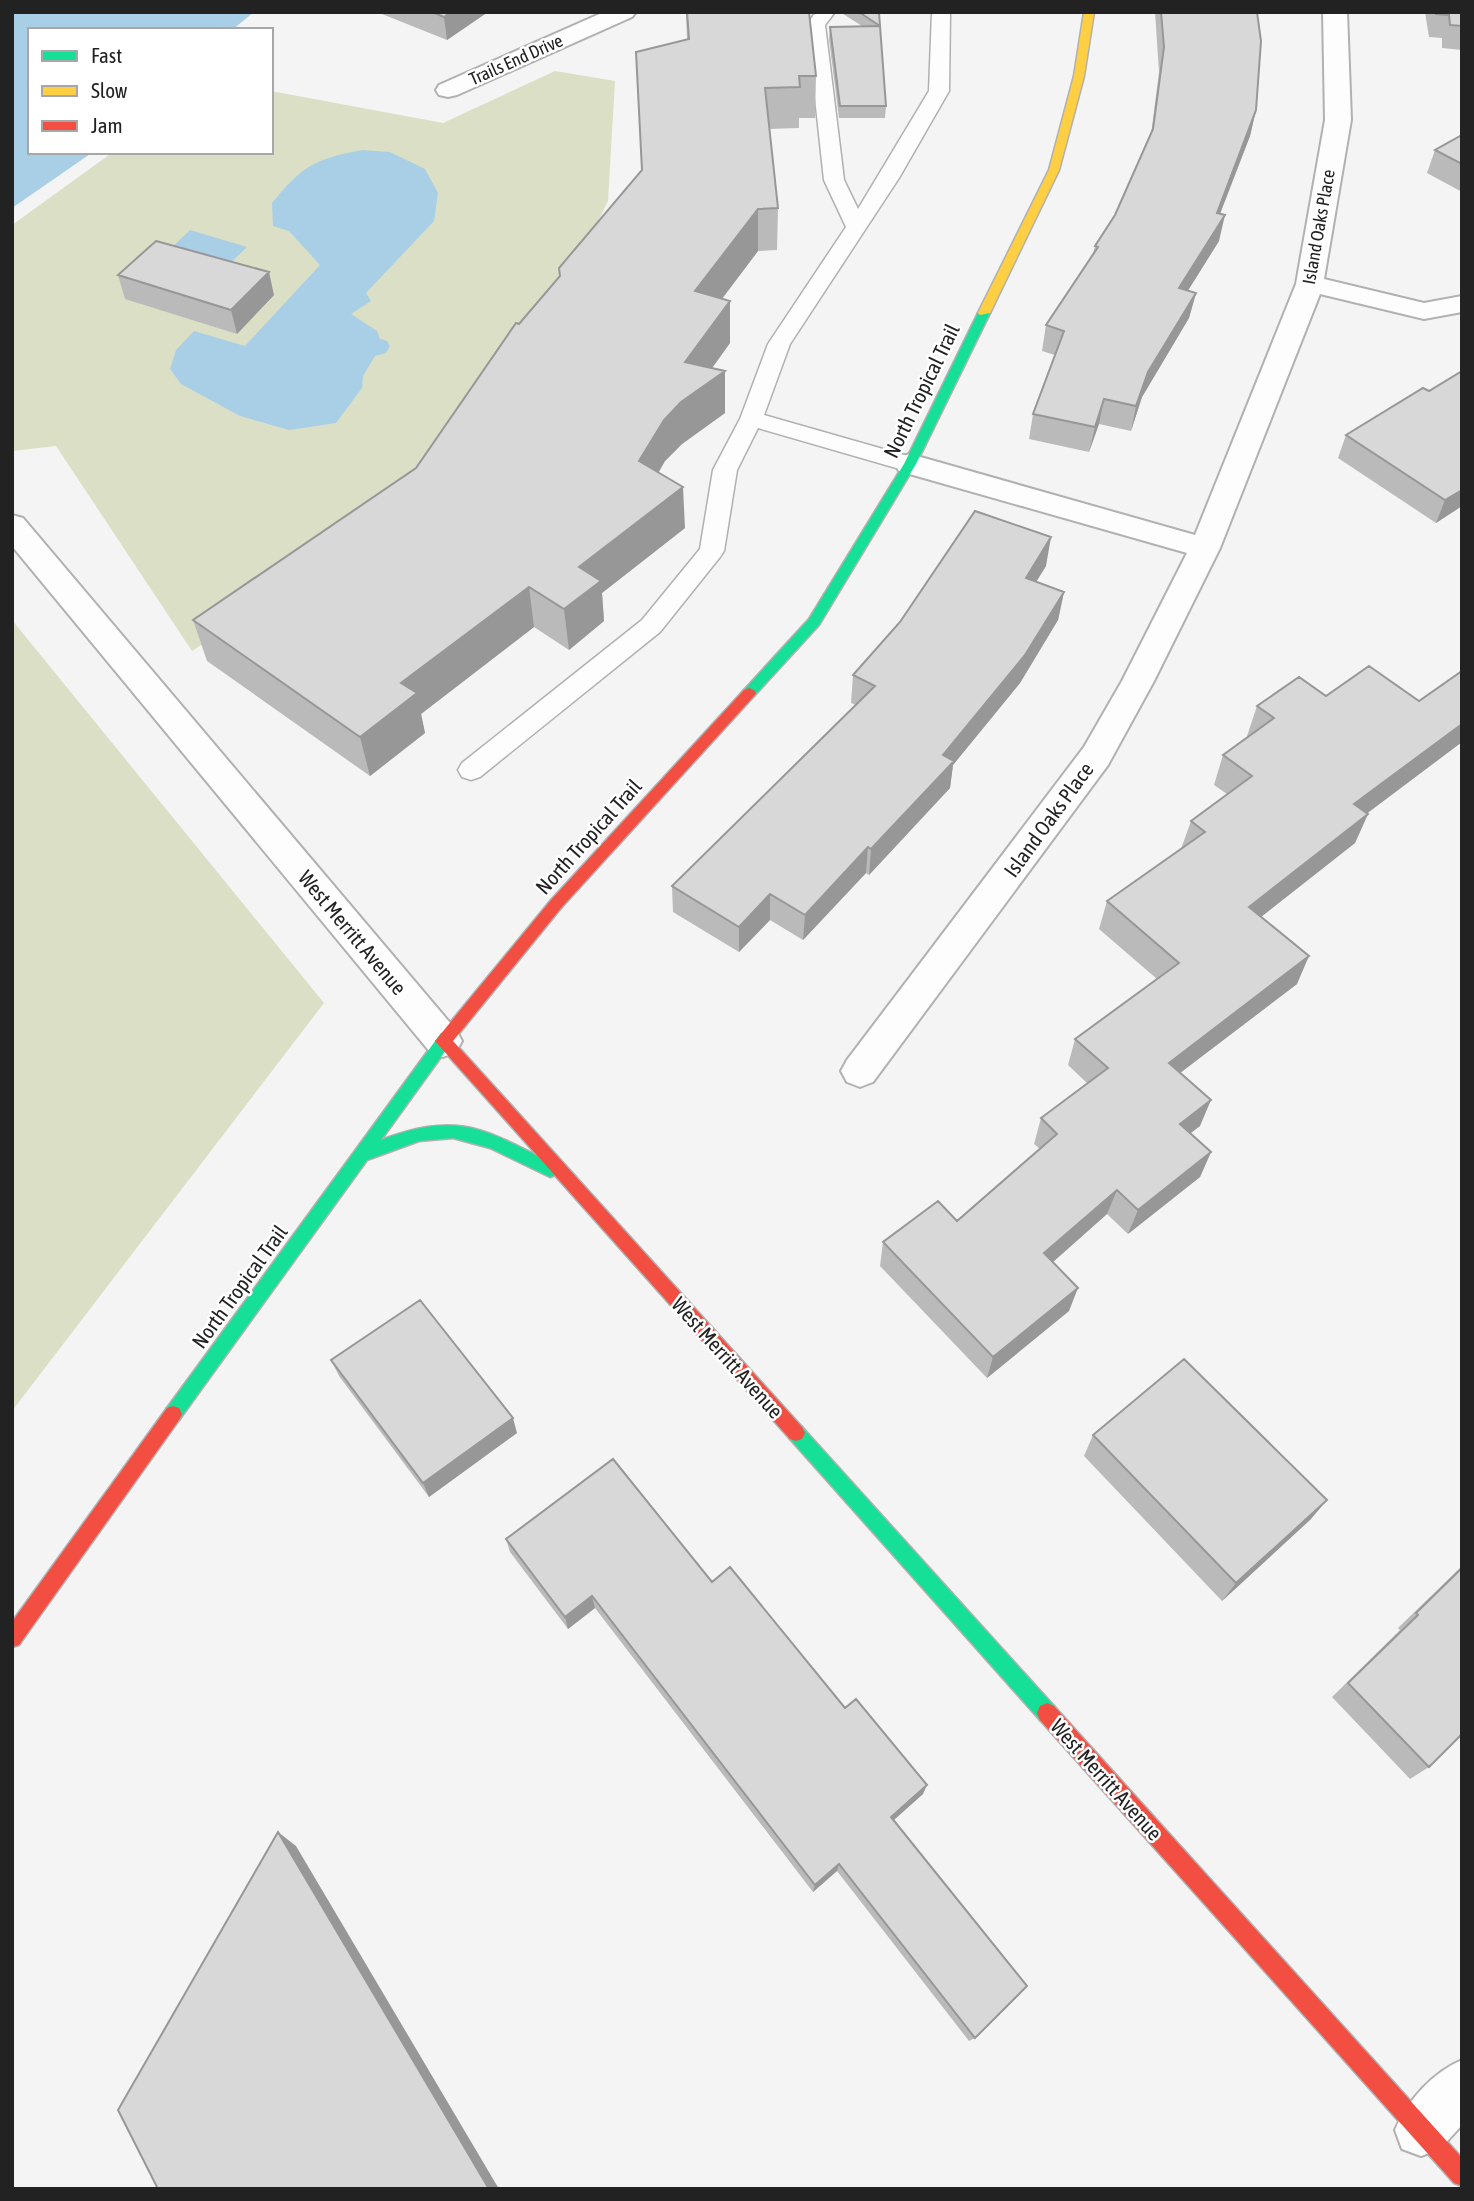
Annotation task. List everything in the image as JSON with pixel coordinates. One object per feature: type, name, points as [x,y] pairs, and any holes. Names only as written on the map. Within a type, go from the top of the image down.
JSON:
[{"type":"street","name":"Trails End Drive","points":[[448,90],[624,12]]},
{"type":"street","name":"North Tropical Trail","points":[[12,1638],[443,1041],[556,904],[814,622],[910,464],[1054,170],[1079,76],[1089,12]]},
{"type":"street","name":"Island Oaks Place","points":[[860,1072],[1096,756],[1138,681],[1205,548],[1310,284],[1338,120],[1335,12]]},
{"type":"street","points":[[1310,284],[1424,311],[1462,304]]},
{"type":"street","points":[[910,464],[1205,548]]},
{"type":"street","name":"West Merritt Avenue","points":[[12,525],[443,1041],[1462,2175]]},
{"type":"street","points":[[361,1156],[418,1135],[450,1131],[490,1143],[564,1177]]},
{"type":"street","points":[[1421,2130],[1462,2086]]},
{"type":"lane","points":[[826,12],[816,24],[834,180],[856,227]]},
{"type":"lane","points":[[471,770],[651,626],[712,551],[725,470],[751,419],[779,344],[889,178],[939,90],[941,12]]},
{"type":"lane","points":[[751,419],[910,464]]},
{"type":"green space","points":[[555,71],[615,81],[608,201],[564,292],[418,500],[192,651],[56,446],[12,451],[12,225],[110,154],[273,154],[273,91],[443,123]]},
{"type":"green space","points":[[12,620],[324,1003],[12,1411]]},
{"type":"water","points":[[12,12],[254,12],[234,28],[28,28],[28,154],[90,154],[12,208]]},
{"type":"water","points":[[362,150],[390,152],[425,169],[438,193],[434,221],[366,293],[371,301],[351,314],[377,331],[380,339],[387,341],[390,346],[386,353],[375,356],[363,376],[362,388],[336,423],[289,430],[240,416],[181,384],[170,369],[176,350],[194,331],[245,346],[320,265],[289,231],[273,226],[272,203],[292,180],[311,166],[332,157]]},
{"type":"water","points":[[190,230],[247,247],[227,266],[169,250]]},
{"type":"building","points":[[432,12],[451,12],[444,17]]},
{"type":"building","points":[[687,12],[809,12],[816,76],[799,76],[800,87],[765,88],[778,208],[758,209],[695,291],[730,301],[685,362],[725,371],[681,402],[664,420],[639,461],[683,487],[579,567],[601,581],[564,609],[529,587],[401,683],[417,693],[360,737],[193,620],[416,468],[516,323],[519,324],[560,276],[559,268],[642,170],[636,52],[689,39]]},
{"type":"building","points":[[859,12],[879,12],[880,26]]},
{"type":"building","points":[[1161,12],[1257,12],[1261,41],[1256,110],[1217,213],[1225,215],[1179,288],[1196,293],[1148,372],[1136,406],[1104,399],[1095,427],[1033,414],[1064,331],[1046,325],[1098,247],[1095,246],[1115,215],[1153,129],[1164,47]]},
{"type":"building","points":[[1436,12],[1462,12],[1462,26],[1450,25],[1449,15]]},
{"type":"building","points":[[880,26],[886,106],[840,106],[830,27]]},
{"type":"building","points":[[1462,135],[1462,164],[1435,150]]},
{"type":"building","points":[[156,241],[269,272],[231,310],[118,275]]},
{"type":"building","points":[[1462,371],[1462,490],[1445,500],[1346,435],[1423,388],[1429,391]]},
{"type":"building","points":[[975,511],[1051,537],[1026,578],[1064,592],[1025,655],[943,755],[954,761],[805,915],[770,894],[739,927],[672,886],[875,686],[853,675],[900,622]]},
{"type":"building","points":[[1369,666],[1419,701],[1462,671],[1462,724],[1354,804],[1368,814],[1249,907],[1309,956],[1169,1063],[1211,1100],[1180,1124],[1211,1152],[1138,1210],[1117,1190],[1044,1253],[1078,1288],[993,1357],[883,1242],[938,1201],[957,1221],[1057,1134],[1041,1118],[1108,1068],[1075,1039],[1179,963],[1107,901],[1205,832],[1191,821],[1252,776],[1223,755],[1274,718],[1257,706],[1299,677],[1326,696]]},
{"type":"building","points":[[420,1300],[513,1418],[423,1483],[331,1360]]},
{"type":"building","points":[[1184,1359],[1327,1500],[1236,1583],[1093,1435]]},
{"type":"building","points":[[613,1459],[712,1582],[730,1567],[845,1708],[856,1699],[927,1785],[891,1817],[1027,1986],[975,2038],[839,1864],[815,1885],[592,1596],[565,1617],[506,1539]]},
{"type":"building","points":[[1462,1568],[1462,1734],[1429,1767],[1348,1683]]},
{"type":"building","points":[[278,1832],[489,2189],[158,2189],[118,2110]]},
{"type":"traffic: fast","points":[[749,693],[814,622],[910,464],[984,313]]},
{"type":"traffic: fast","points":[[173,1414],[446,1038]]},
{"type":"traffic: fast","points":[[361,1155],[419,1134],[453,1131],[496,1143],[550,1170]]},
{"type":"traffic: fast","points":[[796,1433],[1047,1713]]},
{"type":"traffic: slow","points":[[984,313],[1054,170],[1079,76],[1089,12]]},
{"type":"traffic: jam","points":[[446,1038],[556,904],[749,693]]},
{"type":"traffic: jam","points":[[443,1041],[796,1433]]},
{"type":"traffic: jam","points":[[12,1638],[173,1414]]},
{"type":"traffic: jam","points":[[1047,1713],[1462,2175]]}]
